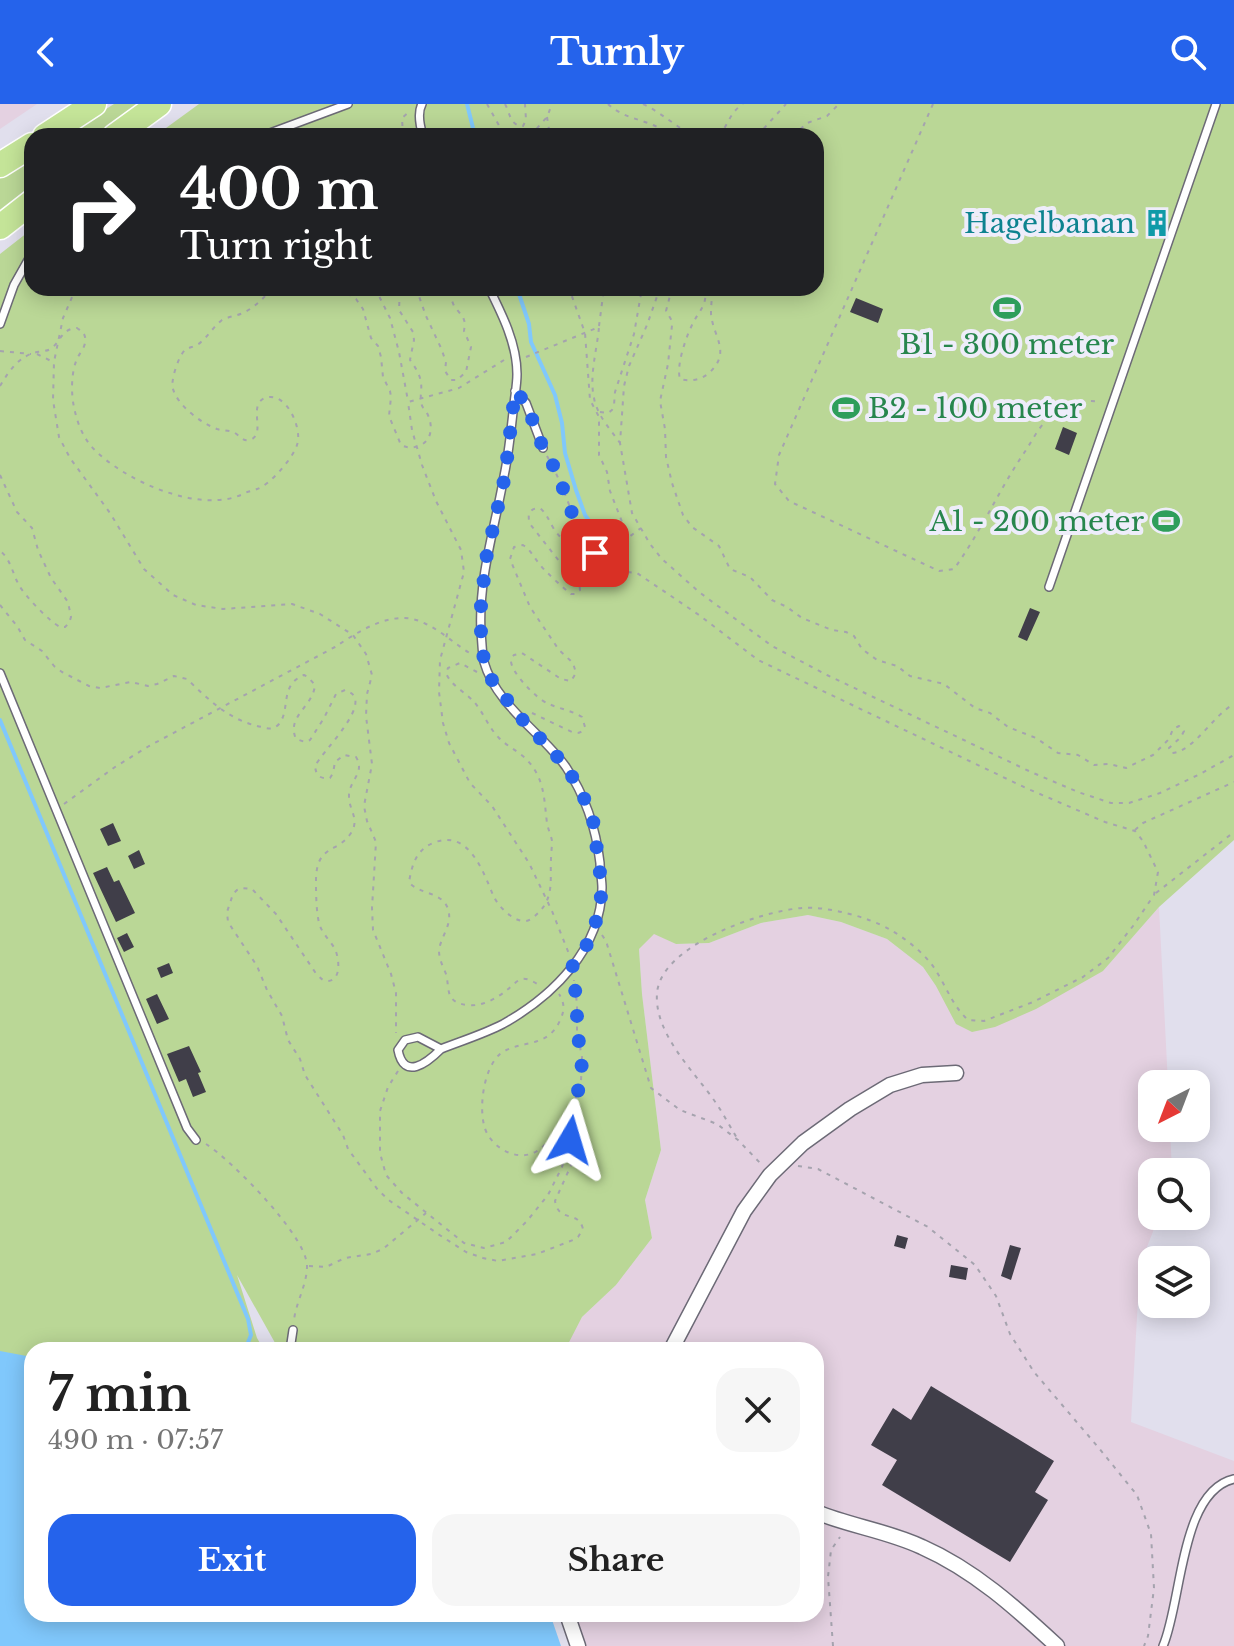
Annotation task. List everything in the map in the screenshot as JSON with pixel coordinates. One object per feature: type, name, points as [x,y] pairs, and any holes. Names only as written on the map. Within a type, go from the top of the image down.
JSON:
[{"type":"highway","points":[[57,128],[94,104]]},
{"type":"highway","points":[[126,128],[159,104]]},
{"type":"highway","points":[[0,165],[24,150]]},
{"type":"highway","points":[[0,227],[24,208]]},
{"type":"street","points":[[675,1342],[744,1211],[770,1175],[803,1143],[890,1085],[922,1075],[956,1073]]},
{"type":"street","points":[[824,1515],[921,1546],[956,1564],[986,1584],[1057,1646]]},
{"type":"street","points":[[570,1622],[578,1646]]},
{"type":"lane","points":[[284,128],[348,104]]},
{"type":"lane","points":[[1049,587],[1216,104]]},
{"type":"lane","points":[[421,106],[421,128]]},
{"type":"lane","points":[[0,324],[24,267]]},
{"type":"lane","points":[[441,1049],[418,1037],[405,1040],[398,1050],[404,1065],[421,1066],[441,1049],[501,1025],[550,992],[588,943],[599,913],[602,888],[593,820],[581,791],[565,765],[509,703],[492,680],[484,662],[481,606],[486,559],[505,476],[517,373],[504,320],[493,296]]},
{"type":"lane","points":[[515,391],[526,403],[543,448]]},
{"type":"lane","points":[[0,673],[187,1128],[196,1140]]},
{"type":"lane","points":[[291,1342],[293,1330]]},
{"type":"lane","points":[[1163,1646],[1195,1516],[1212,1490],[1234,1479]]},
{"type":"path","points":[[487,104],[500,128]]},
{"type":"path","points":[[505,104],[513,123],[523,126],[526,120],[525,104]]},
{"type":"path","points":[[537,128],[547,117],[552,104]]},
{"type":"path","points":[[608,104],[616,112],[661,128]]},
{"type":"path","points":[[643,104],[679,128]]},
{"type":"path","points":[[725,128],[731,115],[743,104]]},
{"type":"path","points":[[764,128],[786,104]]},
{"type":"path","points":[[802,128],[827,116],[839,104]]},
{"type":"path","points":[[933,104],[779,455],[775,484],[789,501],[829,521],[939,571],[954,569],[1015,466],[1044,424],[1064,407],[1088,400],[1112,403]]},
{"type":"path","points":[[403,128],[402,118],[421,106]]},
{"type":"path","points":[[547,117],[549,128]]},
{"type":"path","points":[[73,296],[63,318],[54,362],[53,400],[59,437],[144,569],[173,595],[196,605],[223,609],[292,604],[320,614],[353,635],[366,654],[372,675],[366,716],[372,764],[364,806],[376,842],[373,930],[396,993],[396,1034],[401,1044]]},
{"type":"path","points":[[0,386],[14,365],[32,354],[48,351],[59,338],[72,328],[77,328],[85,335],[85,341],[74,370],[73,405],[80,430],[92,447],[117,467],[154,488],[201,499],[237,498],[265,484],[289,460],[297,445],[299,431],[294,417],[275,398],[262,399],[256,412],[256,436],[246,440],[195,417],[173,391],[173,378],[179,358],[187,349],[204,339],[224,319],[245,312],[265,296]]},
{"type":"path","points":[[351,296],[363,309],[371,338],[378,346],[383,377],[391,397],[389,416],[398,441],[406,448],[424,443],[431,431],[427,412],[420,400],[419,373],[410,360],[413,332],[399,310],[401,296]]},
{"type":"path","points":[[379,296],[390,318],[399,352],[417,447],[436,501],[461,550],[464,572],[440,660],[439,692],[443,723],[449,743],[470,783],[492,806],[513,837],[548,901],[566,942],[577,1004],[581,1081],[562,1167],[548,1195],[506,1242],[484,1248],[464,1243],[402,1193],[386,1175],[380,1153],[380,1111],[388,1087],[404,1065]]},
{"type":"path","points":[[419,296],[446,362],[447,376],[457,380],[466,372],[471,347],[464,331],[463,317],[454,306],[453,296]]},
{"type":"path","points":[[572,296],[585,333],[590,400],[620,443]]},
{"type":"path","points":[[509,703],[572,732],[583,731],[585,722],[582,717],[538,698],[512,665],[514,655],[522,653],[561,679],[571,681],[576,673],[573,663],[559,650],[530,607],[510,559],[514,547],[523,545],[566,591],[575,594],[581,586],[576,576],[563,566],[530,524],[530,512],[540,508],[564,541],[581,552],[604,550],[621,535],[624,527],[599,455],[599,422],[594,401],[593,383],[603,296]]},
{"type":"path","points":[[597,411],[608,413],[614,405],[615,392],[637,322],[641,296]]},
{"type":"path","points":[[657,296],[629,366],[624,386],[620,443],[632,513],[662,559],[699,592],[772,646],[840,681],[1031,772],[1111,803],[1129,803],[1160,793],[1234,755]]},
{"type":"path","points":[[670,296],[666,311],[672,325],[660,401],[666,457],[677,501],[692,527],[719,546],[730,569],[750,577],[772,600],[824,628],[851,634],[868,655],[881,662],[897,666],[910,676],[944,684],[975,708],[990,713],[1016,732],[1036,738],[1058,753],[1082,756],[1094,765],[1126,768],[1146,759],[1179,726],[1184,731],[1183,735],[1169,748],[1171,753],[1178,752],[1234,704]]},
{"type":"path","points":[[706,296],[680,362],[678,375],[684,381],[705,377],[720,356],[721,347],[711,315],[712,296]]},
{"type":"path","points":[[408,402],[459,388],[500,361],[527,357],[599,327]]},
{"type":"path","points":[[0,351],[37,354],[54,362]]},
{"type":"path","points":[[543,448],[557,472],[593,561],[641,528]]},
{"type":"path","points":[[0,475],[17,512],[32,528],[51,578],[68,602],[71,610],[69,623],[65,627],[50,620],[20,588],[10,563],[0,551]]},
{"type":"path","points":[[605,555],[619,571],[637,573],[758,660],[1026,788],[1105,822],[1135,831],[1158,872],[1154,895]]},
{"type":"path","points":[[0,605],[25,640],[42,651],[54,666],[83,684],[100,688],[131,682],[148,686],[168,677],[181,676],[229,716],[255,726],[277,727],[281,722],[288,690],[298,677],[304,675],[315,685],[314,692],[293,728],[296,739],[305,742],[315,734],[340,691],[350,692],[355,699],[354,708],[315,766],[315,772],[324,779],[330,778],[335,762],[344,755],[356,757],[360,763],[360,771],[348,794],[355,815],[353,830],[323,855],[316,870],[318,919],[321,930],[335,948],[337,974],[333,979],[322,980],[276,914],[252,889],[237,890],[229,902],[228,922],[257,966],[282,1016],[288,1040],[300,1059],[305,1075],[343,1135],[348,1149],[378,1190],[466,1252],[498,1261],[537,1254],[573,1240],[583,1229],[576,1218],[558,1213],[555,1201],[581,1143],[581,1136],[571,1126],[563,1125],[535,1153],[511,1153],[489,1139],[482,1110],[484,1086],[495,1060],[508,1049],[543,1039],[551,1033],[559,1023],[564,1009],[563,1001],[558,993],[524,978],[499,996],[479,1005],[458,1003],[447,990],[446,974],[440,959],[439,949],[450,917],[448,908],[437,896],[414,888],[409,882],[413,862],[419,852],[436,841],[448,839],[473,853],[494,898],[516,919],[532,919],[548,901],[552,841],[542,785],[527,760],[498,737],[478,706],[448,679],[446,673],[448,668],[460,663],[492,680]]},
{"type":"path","points":[[58,809],[115,767],[353,635],[388,619],[408,617],[427,624],[484,662]]},
{"type":"path","points":[[1135,831],[1143,823],[1234,782]]},
{"type":"path","points":[[738,1140],[667,1036],[660,1020],[657,991],[665,972],[688,949],[719,931],[764,914],[804,907],[853,914],[890,930],[920,952],[937,972],[957,1010],[968,1020],[984,1021],[1033,1002],[1083,977],[1108,958],[1154,895],[1234,832]]},
{"type":"path","points":[[595,924],[606,941],[651,1088],[680,1110],[717,1124],[738,1140],[770,1175]]},
{"type":"path","points":[[196,1140],[225,1159],[289,1225],[304,1250],[307,1266],[293,1330]]},
{"type":"path","points":[[782,1164],[818,1169],[928,1227],[975,1265],[996,1296],[1010,1334],[1034,1372],[1137,1495],[1151,1534],[1154,1588],[1144,1646]]},
{"type":"path","points":[[307,1266],[326,1267],[345,1258],[383,1249],[427,1213]]},
{"type":"path","points":[[833,1646],[828,1577],[831,1550],[849,1523]]},
{"type":"shaded area","points":[[0,104],[37,104],[0,129]]},
{"type":"shaded area","points":[[1159,907],[1167,1070],[1138,1070],[1138,1142],[1171,1142],[1171,1158],[1138,1158],[1138,1230],[1154,1230],[1147,1246],[1138,1246],[1131,1422],[1234,1461],[1234,1646],[578,1646],[570,1622],[824,1622],[824,1342],[567,1342],[582,1317],[616,1285],[652,1238],[645,1200],[661,1150],[639,949],[654,933],[676,944],[709,943],[761,923],[808,915],[841,922],[887,939],[923,967],[936,986],[1103,971]]},
{"type":"green space","points":[[114,104],[144,104],[113,128],[76,128]]},
{"type":"green space","points":[[199,104],[1234,104],[1234,840],[1159,907],[1103,971],[1036,1009],[995,1027],[972,1032],[956,1024],[923,967],[887,939],[841,922],[808,915],[761,923],[709,943],[676,944],[654,934],[639,949],[661,1150],[645,1200],[652,1238],[616,1285],[582,1317],[569,1342],[275,1342],[237,1275],[259,1342],[24,1342],[24,1622],[0,1646],[0,254],[24,235],[24,296],[824,296],[824,128],[166,128]]},
{"type":"green space","points":[[24,160],[24,197],[0,216],[0,175]]},
{"type":"water","points":[[0,1351],[24,1356],[24,1622],[553,1622],[561,1646],[0,1646]]},
{"type":"building","name":"Hagelbanan","points":[[1154,214],[1166,222],[1159,232],[1147,224]]},
{"type":"building","points":[[856,298],[883,309],[878,323],[850,312]]},
{"type":"building","points":[[1063,427],[1077,433],[1069,455],[1055,449]]},
{"type":"building","points":[[1030,608],[1040,612],[1027,641],[1018,637]]},
{"type":"building","points":[[113,823],[121,841],[108,846],[100,829]]},
{"type":"building","points":[[139,850],[145,864],[134,869],[128,856]]},
{"type":"building","points":[[107,867],[114,882],[119,880],[135,913],[116,922],[93,873]]},
{"type":"building","points":[[127,933],[134,947],[124,952],[117,938]]},
{"type":"building","points":[[169,963],[173,973],[161,978],[157,968]]},
{"type":"building","points":[[157,994],[169,1019],[157,1024],[146,999]]},
{"type":"building","points":[[189,1046],[206,1092],[193,1097],[186,1079],[179,1082],[167,1054]]},
{"type":"building","points":[[897,1235],[908,1238],[905,1249],[894,1246]]},
{"type":"building","points":[[1010,1245],[1021,1248],[1011,1280],[1001,1276]]},
{"type":"building","points":[[951,1265],[968,1268],[966,1280],[949,1277]]},
{"type":"building","points":[[931,1386],[1054,1461],[1035,1492],[1048,1500],[1010,1562],[882,1485],[897,1460],[871,1445],[893,1408],[911,1420]]},
{"type":"waterway","points":[[467,104],[473,128]]},
{"type":"waterway","points":[[520,296],[531,342],[555,395],[565,453],[576,490],[585,515],[599,535]]},
{"type":"waterway","points":[[0,720],[248,1319],[251,1335],[248,1342]]},
{"type":"place","name":"Hagelbanan","points":[[1157,223]]},
{"type":"place","name":"B1 - 300 meter","points":[[1007,308]]},
{"type":"place","name":"B2 - 100 meter","points":[[846,408]]},
{"type":"place","name":"A1 - 200 meter","points":[[1166,521]]},
{"type":"route","points":[[570,1140],[572,1111],[581,1081],[582,1057],[572,967],[588,943],[599,913],[602,888],[599,854],[593,820],[581,791],[565,765],[520,717],[492,680],[484,662],[481,632],[486,559],[505,476],[515,391],[526,403],[543,448],[557,472],[580,535],[589,553],[595,553]]}]
